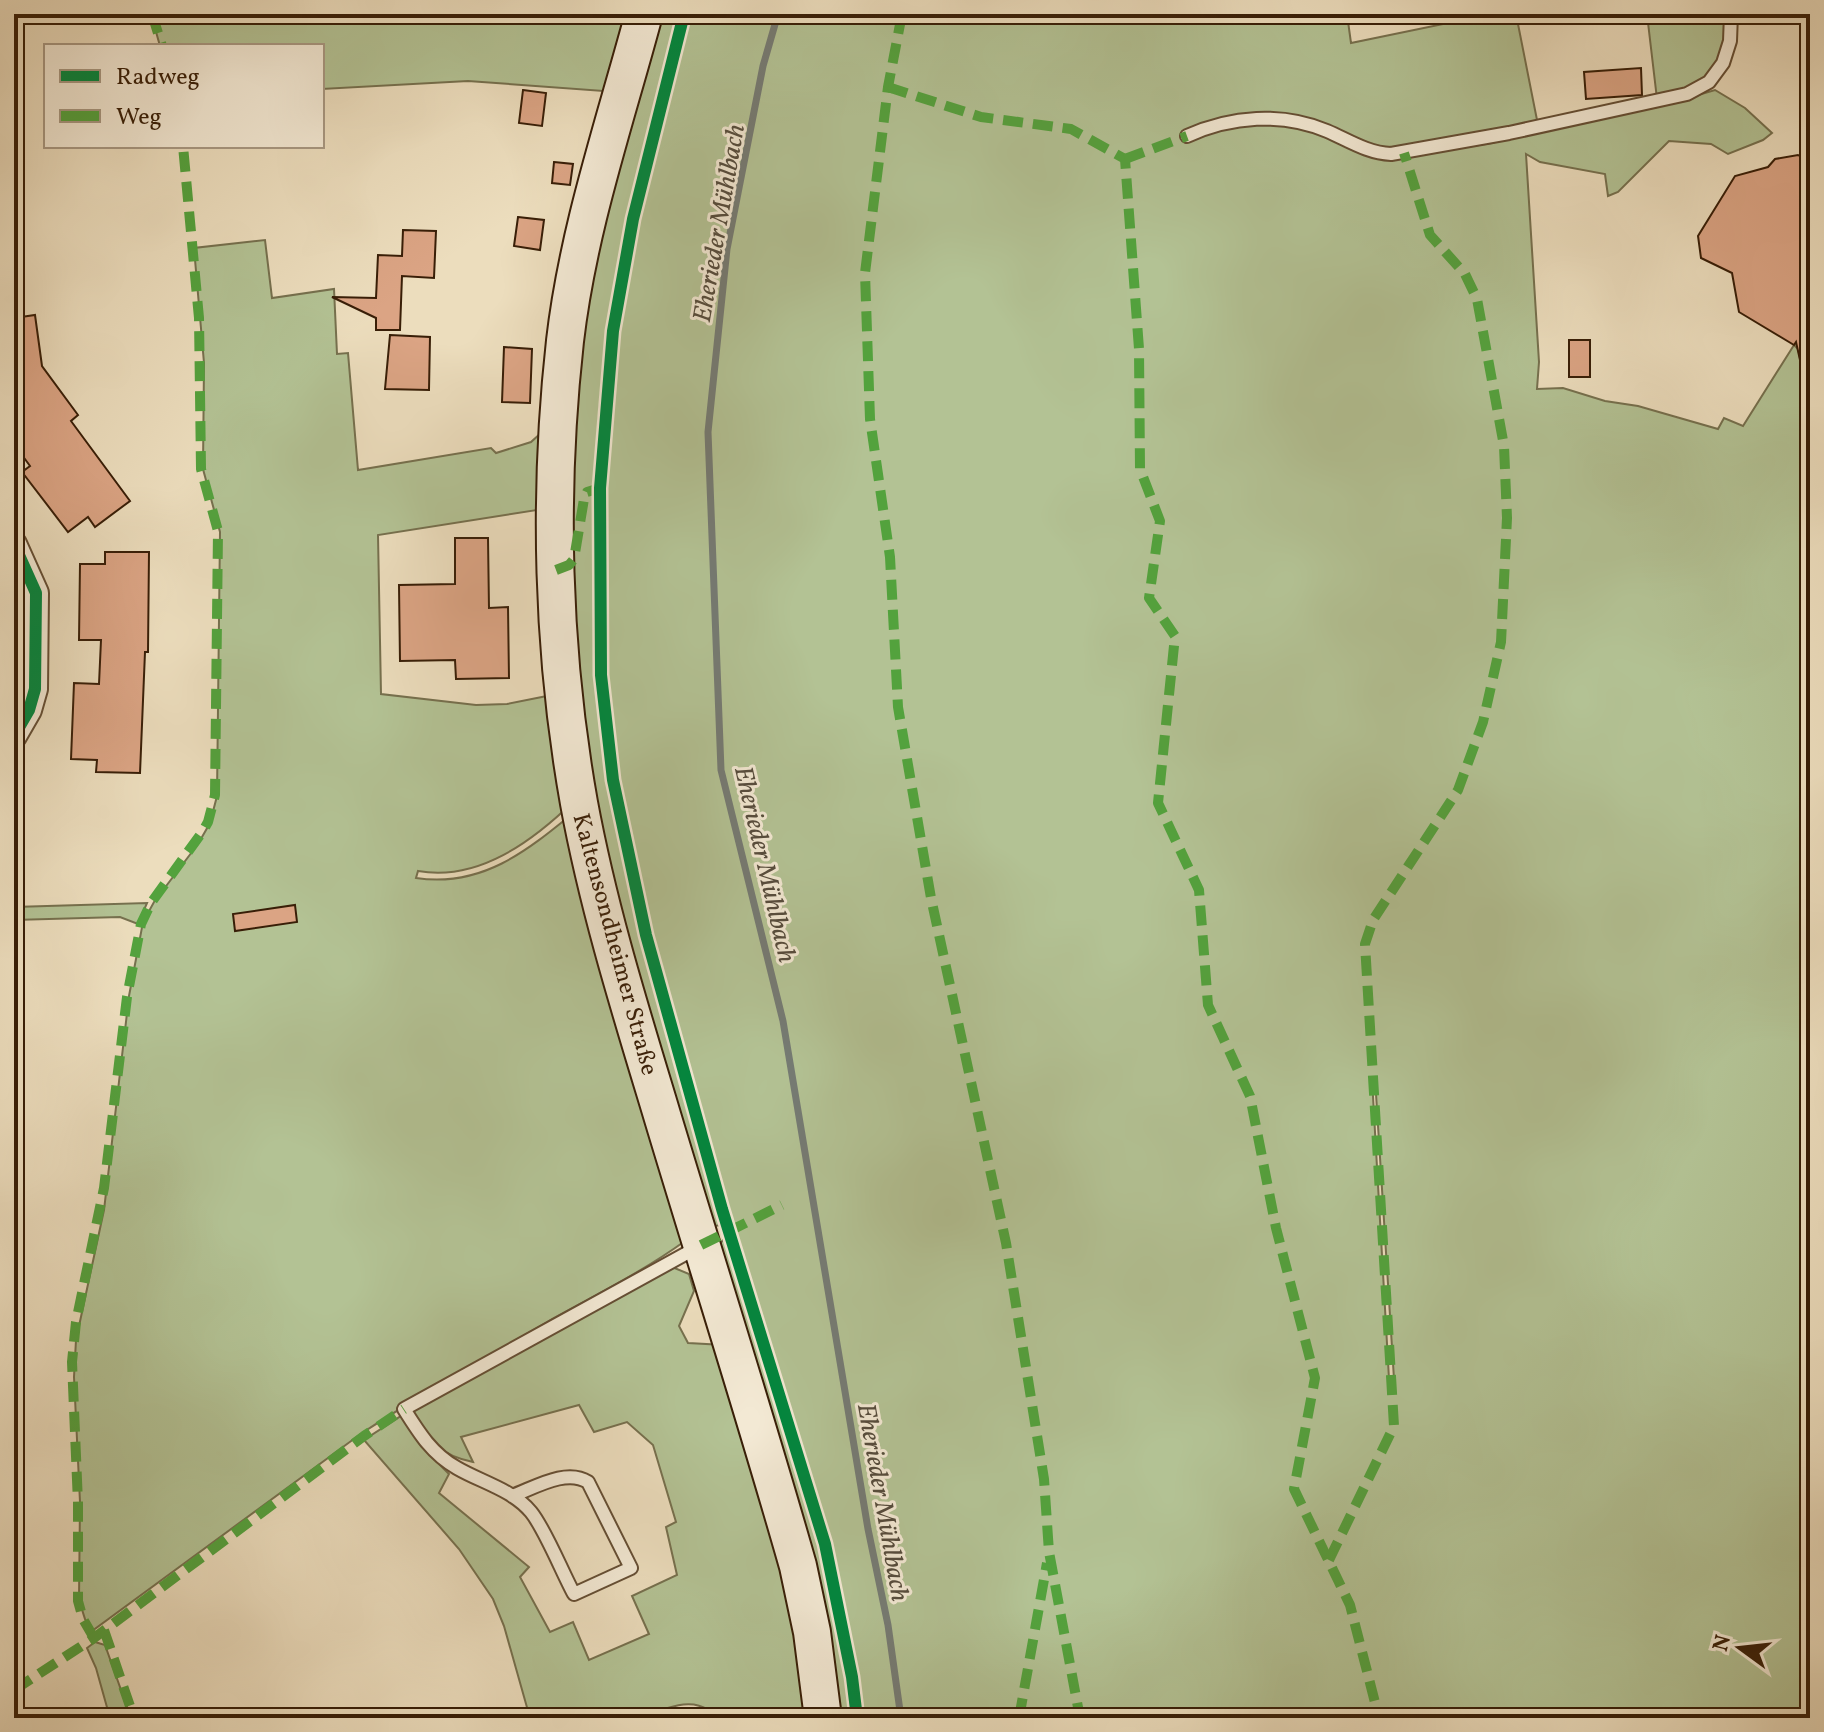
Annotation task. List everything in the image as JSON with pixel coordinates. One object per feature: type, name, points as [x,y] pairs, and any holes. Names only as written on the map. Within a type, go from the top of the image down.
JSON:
[{"type":"main road","name":"Kaltensondheimer Straße","points":[[644,14],[579,248],[571,298],[556,452],[558,614],[568,726],[579,802],[600,902],[798,1566],[812,1632],[823,1718]]},
{"type":"street","points":[[14,544],[36,593],[35,689],[29,710],[14,736]]},
{"type":"lane","points":[[1187,136],[1228,121],[1281,119],[1307,123],[1361,148],[1391,154],[1655,103],[1700,89],[1716,76],[1730,41],[1731,14]]},
{"type":"lane","points":[[512,1496],[566,1477],[580,1477],[588,1482],[631,1568],[574,1594],[531,1512],[512,1496],[456,1468],[437,1454],[404,1409],[701,1245]]},
{"type":"green space","points":[[151,14],[638,14],[617,92],[468,81],[324,89],[324,44],[159,44]]},
{"type":"green space","points":[[649,14],[679,14],[629,213],[607,335],[596,466],[594,598],[604,730],[624,860],[657,998],[723,1225],[714,1226],[625,970],[564,632],[585,251]]},
{"type":"green space","points":[[687,14],[1347,14],[1351,43],[1453,22],[1452,14],[1516,14],[1538,125],[1393,152],[1283,116],[1207,130],[1280,122],[1401,157],[1492,143],[1657,107],[1715,90],[1745,108],[1772,133],[1763,140],[1728,154],[1711,144],[1669,141],[1618,192],[1608,196],[1605,174],[1540,162],[1526,154],[1539,362],[1537,389],[1563,388],[1718,429],[1724,418],[1743,426],[1794,345],[1798,349],[1810,393],[1810,1718],[860,1718],[828,1544],[729,1221],[650,946],[625,834],[611,738],[604,658],[602,578],[610,376],[630,249]],"holes":[[[1375,1078],[1394,1379],[1389,1379],[1372,1079]]]},
{"type":"green space","points":[[1647,14],[1728,14],[1725,51],[1707,81],[1657,99]]},
{"type":"green space","points":[[265,240],[272,298],[334,289],[337,354],[348,353],[358,470],[491,448],[496,453],[531,442],[552,423],[550,508],[378,535],[381,694],[476,705],[507,704],[557,694],[574,801],[541,830],[503,855],[462,870],[440,873],[418,871],[416,878],[440,880],[463,877],[503,863],[541,839],[577,810],[685,1241],[362,1433],[92,1631],[79,1600],[80,1502],[74,1377],[76,1340],[104,1210],[129,996],[143,922],[154,902],[198,844],[210,823],[217,796],[220,532],[203,469],[204,363],[194,248]]},
{"type":"green space","points":[[147,903],[138,924],[120,917],[14,920],[14,907]]},
{"type":"green space","points":[[728,1239],[735,1251],[804,1482],[833,1599],[853,1718],[826,1718],[715,1251],[723,1240]]},
{"type":"green space","points":[[672,1267],[689,1274],[694,1291],[679,1326],[688,1343],[724,1345],[819,1718],[709,1718],[708,1710],[690,1704],[630,1718],[530,1718],[504,1626],[493,1599],[459,1549],[364,1440],[401,1416],[421,1446],[449,1474],[439,1493],[529,1567],[520,1577],[550,1632],[573,1622],[589,1660],[649,1634],[632,1596],[677,1575],[666,1527],[676,1522],[653,1445],[627,1422],[594,1432],[579,1405],[461,1437],[473,1462],[442,1450],[423,1429],[411,1409]]},
{"type":"green space","points":[[95,1642],[105,1645],[131,1718],[110,1718],[87,1648]]},
{"type":"building","points":[[1641,68],[1642,95],[1586,99],[1584,72]]},
{"type":"building","points":[[523,90],[546,93],[542,126],[519,123]]},
{"type":"building","points":[[1798,155],[1810,162],[1810,368],[1802,369],[1796,342],[1794,345],[1739,312],[1732,273],[1701,258],[1698,236],[1735,176],[1768,167],[1775,159]]},
{"type":"building","points":[[554,162],[573,164],[570,185],[552,183]]},
{"type":"building","points":[[518,217],[544,220],[540,250],[514,246]]},
{"type":"building","points":[[403,230],[436,231],[434,278],[402,276],[400,330],[376,330],[376,318],[332,297],[376,298],[378,255],[402,256]]},
{"type":"building","points":[[35,315],[42,366],[78,415],[71,421],[130,501],[95,527],[88,517],[68,532],[22,472],[30,466],[14,444],[14,318]]},
{"type":"building","points":[[390,335],[430,337],[429,390],[385,389]]},
{"type":"building","points":[[1569,340],[1590,340],[1590,377],[1569,377]]},
{"type":"building","points":[[504,347],[532,349],[530,403],[502,402]]},
{"type":"building","points":[[455,538],[488,538],[489,608],[508,607],[509,678],[456,679],[455,660],[400,661],[399,585],[455,584]]},
{"type":"building","points":[[105,552],[149,552],[148,652],[145,652],[140,773],[96,772],[97,760],[71,759],[74,683],[99,684],[101,640],[79,640],[80,564],[105,564]]},
{"type":"building","points":[[295,905],[297,922],[235,931],[233,914]]},
{"type":"waterway","name":"Eherieder Mühlbach","points":[[778,14],[763,66],[727,249],[708,432],[721,770],[783,1021],[868,1529],[888,1625],[901,1718]]},
{"type":"marked path","points":[[152,14],[161,44]]},
{"type":"marked path","points":[[902,14],[888,87],[865,273],[870,419],[890,557],[898,707],[931,898],[1006,1243],[1044,1479],[1049,1552],[1080,1718]]},
{"type":"marked path","points":[[888,87],[981,117],[1071,129],[1125,159],[1139,349],[1140,469],[1160,521],[1149,598],[1175,636],[1158,803],[1199,890],[1208,1005],[1250,1096],[1276,1228],[1315,1378],[1294,1489],[1350,1605],[1379,1718]]},
{"type":"marked path","points":[[1125,159],[1187,136]]},
{"type":"marked path","points":[[94,1638],[83,1619],[78,1601],[78,1503],[72,1362],[76,1322],[104,1188],[127,997],[141,924],[151,903],[203,831],[215,795],[218,531],[201,469],[199,318],[183,148]]},
{"type":"marked path","points":[[1329,1560],[1394,1426],[1365,944],[1373,920],[1458,790],[1483,722],[1501,642],[1507,518],[1504,446],[1477,299],[1465,274],[1430,235],[1404,153]]},
{"type":"marked path","points":[[556,570],[569,565],[574,559],[584,499],[587,492],[600,488]]},
{"type":"marked path","points":[[701,1245],[782,1205]]},
{"type":"marked path","points":[[14,1690],[94,1638],[404,1409]]},
{"type":"marked path","points":[[1019,1718],[1047,1563]]},
{"type":"marked path","points":[[104,1630],[134,1718]]},
{"type":"cycle path","points":[[684,14],[633,219],[613,331],[600,488],[601,675],[613,780],[646,935],[722,1209],[825,1544],[852,1677],[857,1718]]},
{"type":"cycle path","points":[[14,544],[36,593],[35,689],[29,710],[14,736]]}]
